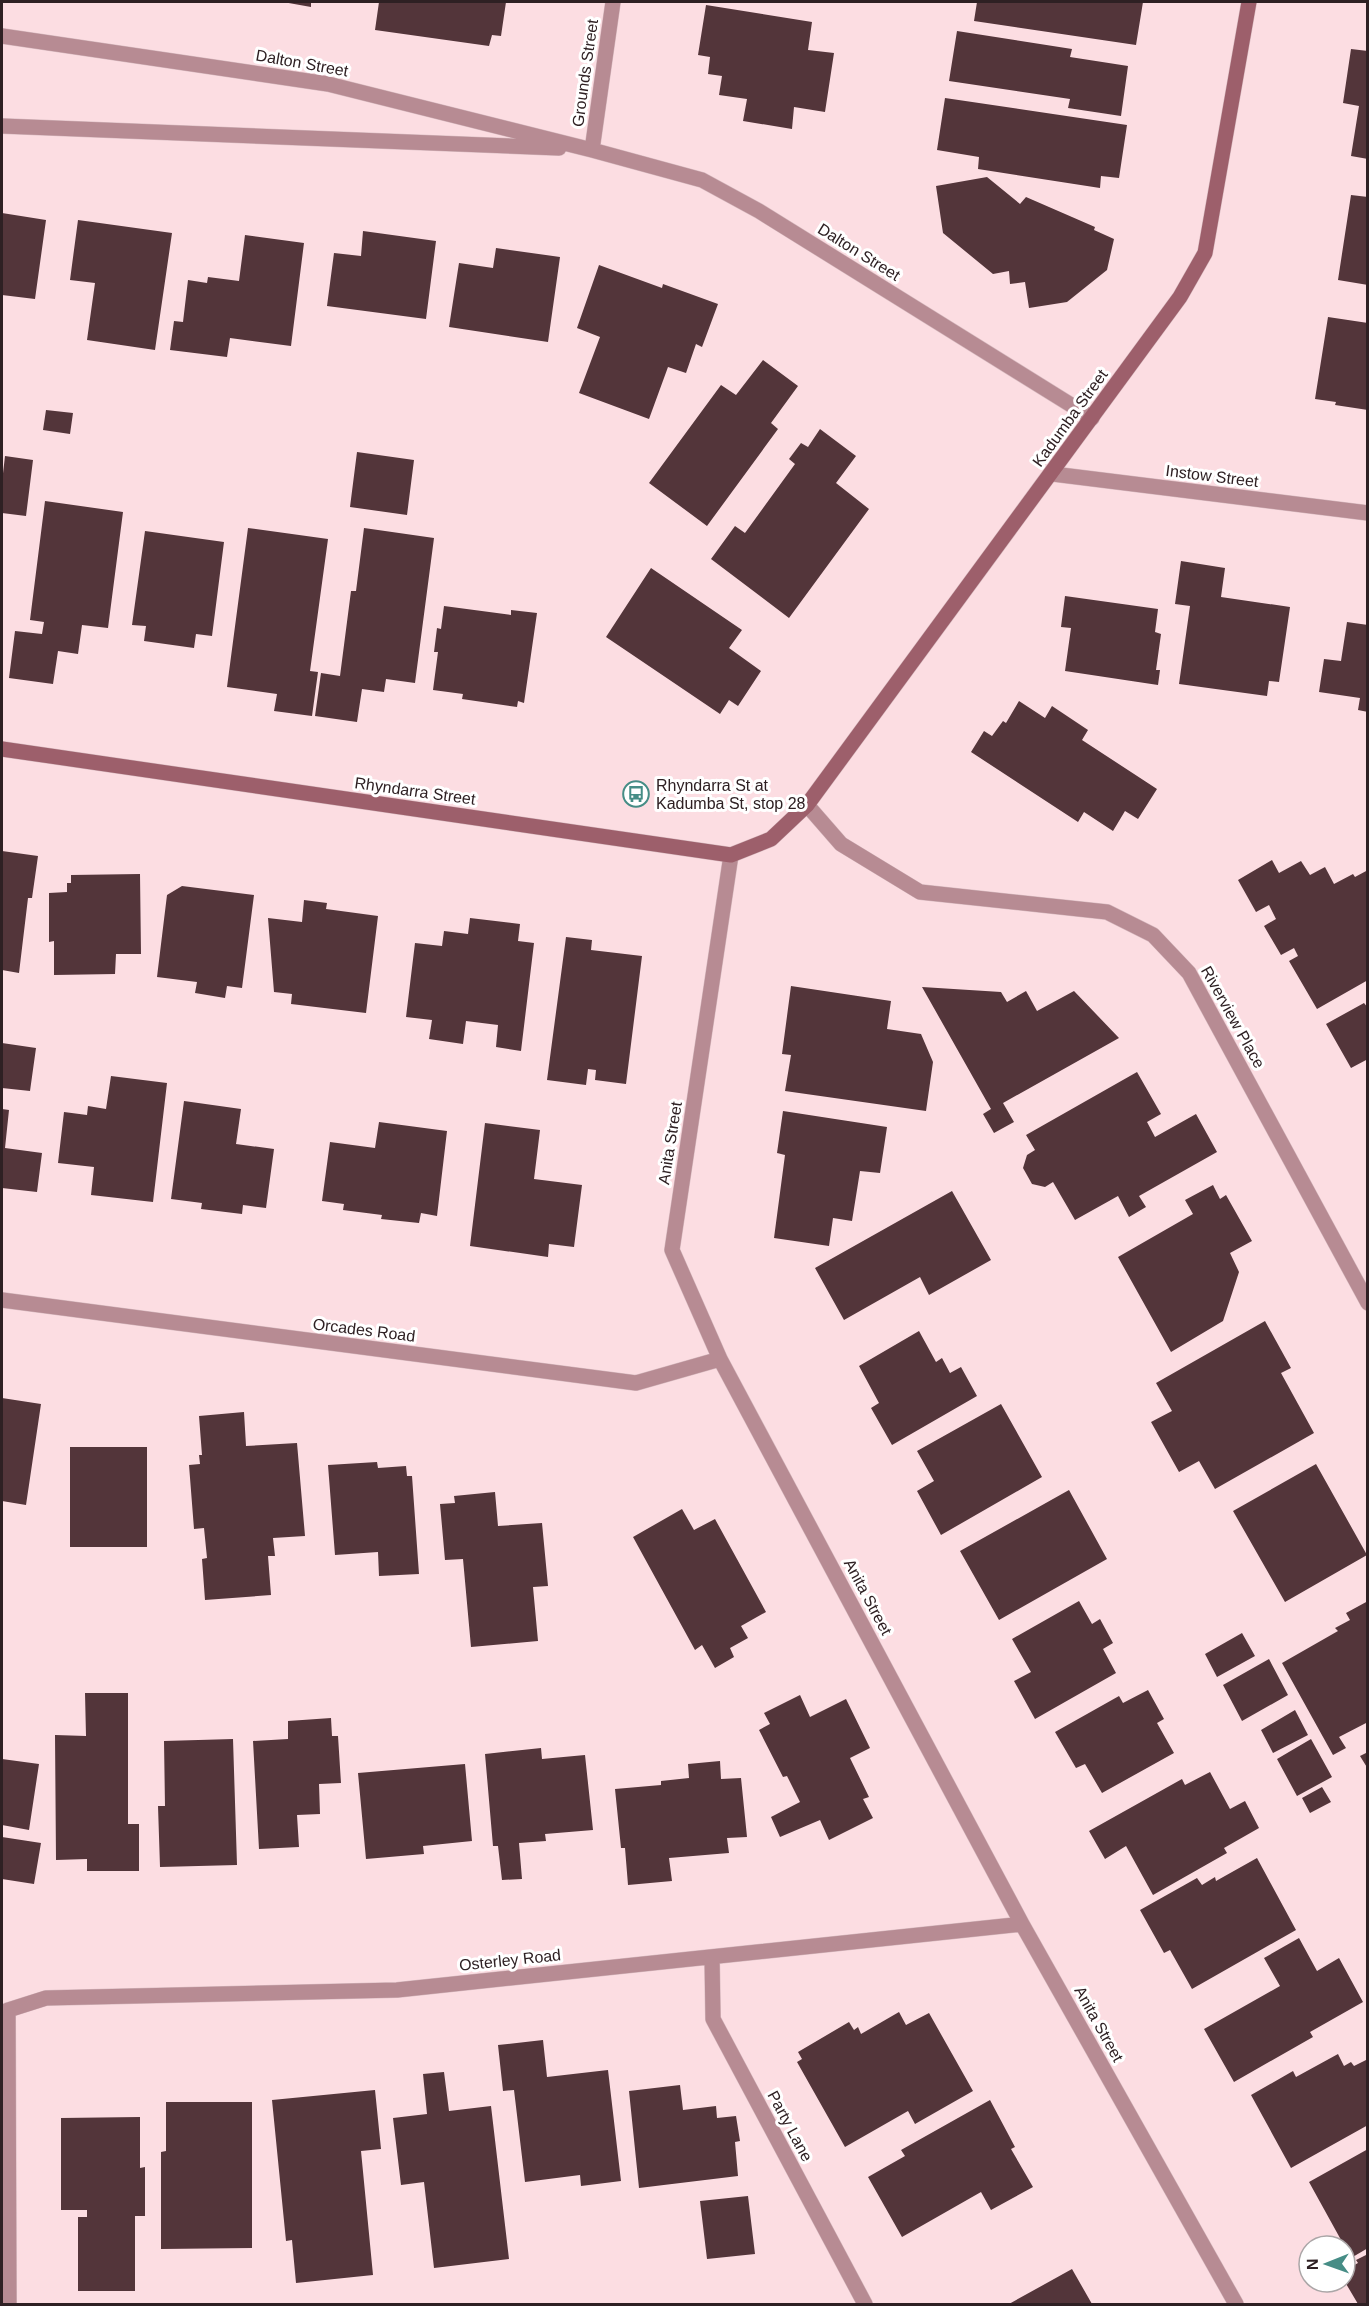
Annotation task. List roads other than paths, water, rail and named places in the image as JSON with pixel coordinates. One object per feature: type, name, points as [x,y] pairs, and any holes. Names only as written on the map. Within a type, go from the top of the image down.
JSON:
[{"type":"street","name":"Grounds Street","points":[[592,150],[613,2]]},
{"type":"street","name":"Kadumba Street","points":[[807,806],[1053,474],[1180,297],[1205,253],[1249,2]]},
{"type":"street","name":"Dalton Street","points":[[2,36],[328,84],[702,180],[759,210],[1092,418]]},
{"type":"street","name":"Dalton Street","points":[[2,126],[592,150]]},
{"type":"street","name":"Instow Street","points":[[1053,474],[1368,513]]},
{"type":"street","name":"Rhyndarra Street","points":[[2,749],[731,855]]},
{"type":"street","points":[[731,855],[771,839],[807,806]]},
{"type":"street","name":"Riverview Place","points":[[807,806],[841,844],[920,892],[1107,912],[1153,935],[1189,973],[1368,1303]]},
{"type":"street","name":"Anita Street","points":[[731,855],[672,1250],[720,1359],[1022,1924],[1236,2304]]},
{"type":"street","name":"Orcades Road","points":[[2,1300],[636,1383],[720,1359]]},
{"type":"street","name":"Osterley Road","points":[[5,2011],[46,1998],[397,1990],[1022,1924]]},
{"type":"street","name":"Party Lane","points":[[712,1957],[713,2019],[865,2304]]},
{"type":"street","points":[[5,2011],[9,2304]]},
{"type":"place","name":"Rhyndarra St at Kadumba St, stop 28","points":[[636,794]]}]
